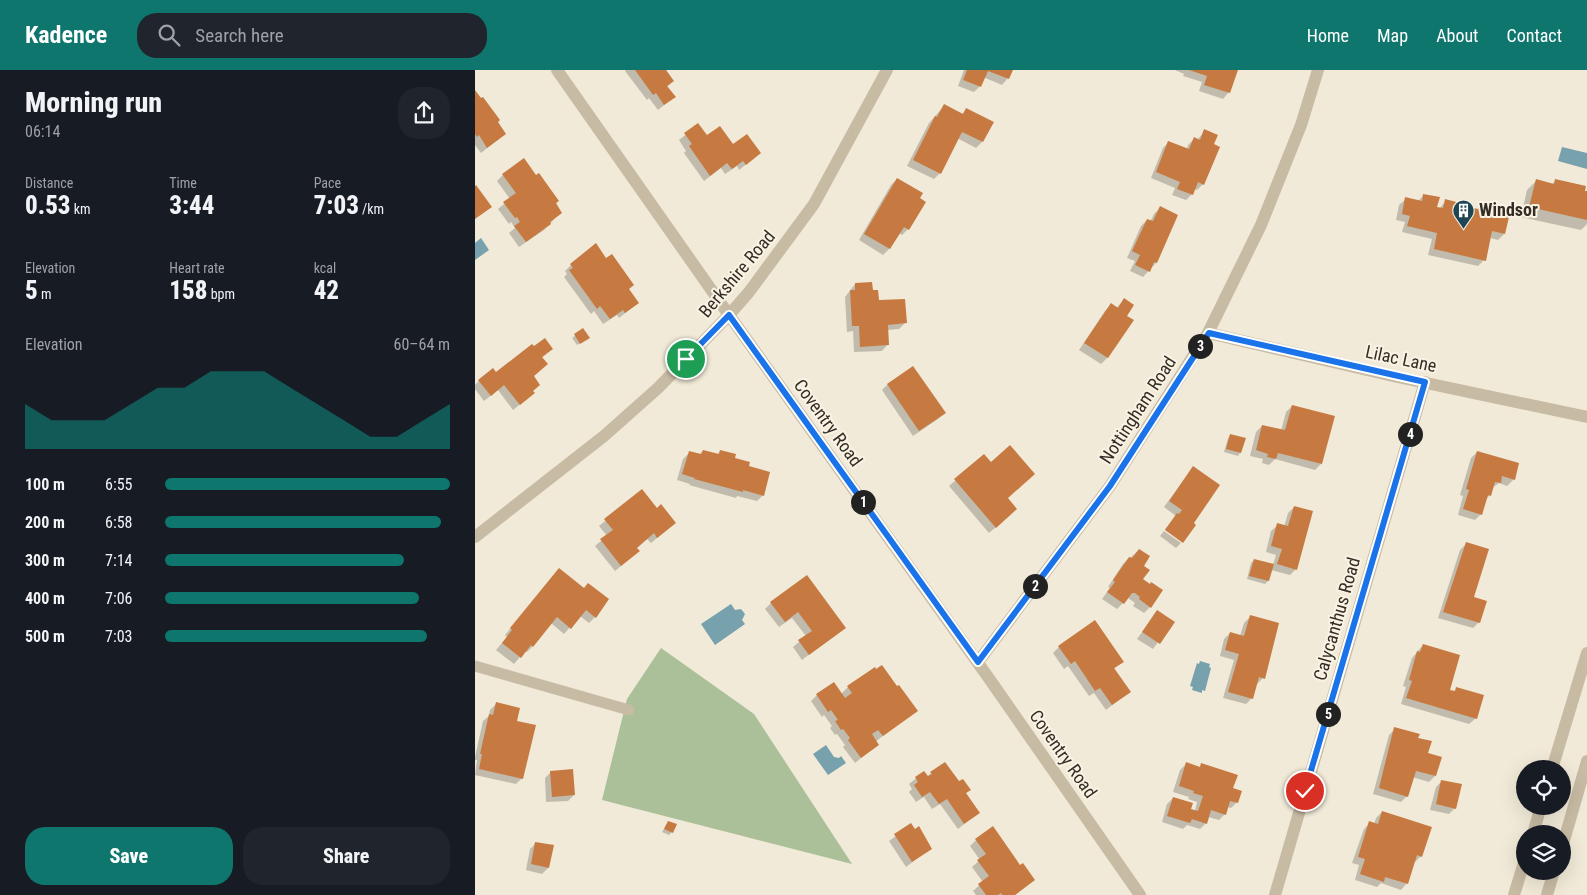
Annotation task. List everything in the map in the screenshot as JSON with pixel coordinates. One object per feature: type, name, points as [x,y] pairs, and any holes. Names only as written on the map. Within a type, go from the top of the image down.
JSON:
[{"type":"street","name":"Coventry Road","points":[[557,70],[729,315],[978,662],[1139,895]]},
{"type":"street","name":"Berkshire Road","points":[[475,537],[604,436],[658,388],[729,315],[749,292],[814,204],[887,70]]},
{"type":"street","name":"Nottingham Road","points":[[978,662],[1110,486],[1209,333],[1261,225],[1301,125],[1318,70]]},
{"type":"street","name":"Lilac Lane","points":[[1209,333],[1587,417]]},
{"type":"street","name":"Calycanthus Road","points":[[1275,895],[1425,382]]},
{"type":"street","points":[[1555,760],[1587,653]]},
{"type":"street","points":[[1568,825],[1587,761]]},
{"type":"street","points":[[1514,895],[1519,880]]},
{"type":"street","points":[[1547,895],[1552,880]]},
{"type":"lane","points":[[475,666],[629,710]]},
{"type":"green space","points":[[661,648],[754,714],[852,864],[602,800],[627,699]]},
{"type":"water","points":[[1562,147],[1587,153],[1587,169],[1558,161]]},
{"type":"water","points":[[481,238],[489,250],[475,260],[475,243]]},
{"type":"water","points":[[731,604],[735,610],[741,609],[745,614],[742,620],[745,624],[715,645],[701,624]]},
{"type":"water","points":[[1200,661],[1210,664],[1209,667],[1211,668],[1205,691],[1202,690],[1202,693],[1192,690],[1193,687],[1190,686],[1197,663],[1199,664]]},
{"type":"water","points":[[826,745],[834,757],[839,758],[841,756],[846,763],[828,775],[813,754]]},
{"type":"building","points":[[635,70],[666,70],[674,81],[667,86],[676,97],[664,105],[656,93],[653,95]]},
{"type":"building","points":[[967,70],[1013,70],[1009,79],[988,71],[981,87],[963,80]]},
{"type":"building","points":[[1189,70],[1238,70],[1230,93],[1204,85],[1207,76]]},
{"type":"building","points":[[475,90],[481,98],[483,97],[500,120],[498,122],[506,134],[487,148],[479,135],[477,137],[475,134]]},
{"type":"building","points":[[944,104],[963,114],[966,108],[994,122],[983,142],[962,132],[941,174],[913,160],[935,116],[937,117]]},
{"type":"building","points":[[698,123],[707,135],[720,126],[733,144],[747,134],[761,153],[746,165],[743,161],[732,169],[727,163],[710,176],[689,146],[692,144],[684,133]]},
{"type":"building","points":[[1204,129],[1218,135],[1214,144],[1220,147],[1204,185],[1198,182],[1193,195],[1177,189],[1180,182],[1156,172],[1168,141],[1189,149],[1194,137],[1200,140]]},
{"type":"building","points":[[524,158],[536,175],[539,173],[559,201],[556,203],[562,213],[550,222],[551,224],[526,242],[514,226],[520,222],[503,202],[516,193],[502,174]]},
{"type":"building","points":[[897,178],[923,193],[920,198],[926,202],[909,230],[904,227],[890,249],[864,234]]},
{"type":"building","points":[[1536,179],[1554,184],[1555,179],[1586,186],[1587,220],[1529,207]]},
{"type":"building","points":[[475,186],[492,207],[475,219]]},
{"type":"building","name":"Windsor","points":[[1423,194],[1440,197],[1437,207],[1443,208],[1445,199],[1464,204],[1464,206],[1497,211],[1496,213],[1509,217],[1505,234],[1492,231],[1486,261],[1434,249],[1437,233],[1407,226],[1410,216],[1402,214],[1405,197],[1422,201]]},
{"type":"building","points":[[1160,206],[1178,215],[1157,263],[1154,262],[1150,272],[1135,265],[1140,255],[1132,251],[1147,219],[1153,221]]},
{"type":"building","points":[[596,243],[606,258],[612,254],[634,285],[629,289],[639,303],[625,313],[623,310],[610,319],[600,306],[597,309],[569,270],[573,268],[570,264]]},
{"type":"building","points":[[872,282],[873,290],[878,290],[879,300],[905,299],[907,323],[888,325],[889,345],[860,347],[859,326],[852,326],[850,290],[855,290],[855,283]]},
{"type":"building","points":[[1124,298],[1134,305],[1127,316],[1134,320],[1108,358],[1084,343],[1111,303],[1118,308]]},
{"type":"building","points":[[583,328],[590,338],[580,344],[574,334]]},
{"type":"building","points":[[545,338],[553,349],[542,357],[548,364],[534,376],[540,385],[533,391],[535,393],[520,405],[504,385],[491,396],[478,380],[493,368],[496,372],[532,344],[534,346]]},
{"type":"building","points":[[913,366],[946,413],[919,431],[887,384]]},
{"type":"building","points":[[1292,405],[1335,416],[1322,464],[1278,453],[1276,459],[1267,457],[1268,454],[1256,450],[1262,425],[1285,430]]},
{"type":"building","points":[[1230,434],[1246,438],[1241,453],[1226,449]]},
{"type":"building","points":[[1010,445],[1035,474],[1008,498],[1017,509],[996,528],[954,479],[984,454],[991,462]]},
{"type":"building","points":[[703,450],[719,454],[720,450],[736,454],[735,458],[750,462],[749,466],[770,472],[764,496],[694,479],[682,474],[689,451],[701,454]]},
{"type":"building","points":[[1477,451],[1519,463],[1515,480],[1502,476],[1501,483],[1495,482],[1491,496],[1488,495],[1482,515],[1463,509],[1469,490],[1466,489]]},
{"type":"building","points":[[1193,466],[1220,485],[1183,543],[1165,530],[1177,513],[1179,514],[1182,510],[1169,501]]},
{"type":"building","points":[[642,489],[657,508],[661,504],[676,523],[657,538],[654,533],[637,548],[640,551],[621,566],[600,539],[613,530],[604,519]]},
{"type":"building","points":[[1294,506],[1313,511],[1297,570],[1277,564],[1282,549],[1271,546],[1277,523],[1288,526]]},
{"type":"building","points":[[1466,542],[1489,549],[1474,597],[1487,601],[1480,623],[1443,612]]},
{"type":"building","points":[[1139,549],[1150,556],[1144,566],[1150,570],[1143,579],[1163,590],[1151,608],[1139,599],[1140,597],[1135,593],[1132,593],[1124,604],[1107,592],[1129,557],[1132,558]]},
{"type":"building","points":[[1254,559],[1274,564],[1269,581],[1249,576]]},
{"type":"building","points":[[559,568],[584,588],[588,583],[609,599],[596,618],[586,610],[571,629],[557,617],[533,647],[531,645],[521,658],[502,643],[512,630],[510,628]]},
{"type":"building","points":[[807,575],[846,628],[809,655],[798,640],[812,631],[798,612],[785,622],[770,602]]},
{"type":"building","points":[[1157,610],[1175,622],[1160,644],[1142,632]]},
{"type":"building","points":[[1250,615],[1279,623],[1265,679],[1259,677],[1253,699],[1228,692],[1239,654],[1225,650],[1230,632],[1244,636]]},
{"type":"building","points":[[1095,620],[1124,662],[1114,668],[1131,692],[1112,705],[1100,688],[1095,691],[1075,661],[1071,664],[1058,646]]},
{"type":"building","points":[[1423,644],[1460,655],[1450,690],[1455,691],[1456,687],[1484,695],[1477,719],[1406,698],[1412,681],[1409,680],[1417,651],[1420,652]]},
{"type":"building","points":[[882,665],[918,711],[883,736],[878,730],[872,734],[879,745],[861,758],[848,740],[850,738],[835,721],[838,720],[831,710],[828,712],[816,694],[834,682],[845,698],[852,693],[847,686],[875,667],[876,669]]},
{"type":"building","points":[[496,702],[520,708],[517,721],[536,725],[523,779],[479,769],[482,754],[480,754],[489,714],[493,715]]},
{"type":"building","points":[[1394,727],[1420,734],[1418,738],[1432,741],[1428,753],[1442,757],[1436,776],[1416,771],[1408,797],[1379,788]]},
{"type":"building","points":[[945,762],[959,781],[963,779],[971,790],[966,793],[980,813],[964,824],[947,799],[939,804],[930,792],[922,797],[914,785],[918,782],[915,777],[924,771],[928,776],[932,774],[930,772]]},
{"type":"building","points":[[1186,762],[1200,767],[1201,763],[1238,775],[1233,788],[1242,791],[1238,803],[1230,801],[1226,815],[1211,810],[1207,824],[1192,819],[1190,823],[1167,816],[1173,797],[1193,803],[1191,809],[1198,811],[1203,796],[1179,786]]},
{"type":"building","points":[[573,769],[575,795],[552,797],[550,771]]},
{"type":"building","points":[[1441,780],[1462,784],[1456,809],[1436,804]]},
{"type":"building","points":[[1382,811],[1432,827],[1422,857],[1417,855],[1408,884],[1385,877],[1384,882],[1360,874],[1365,859],[1358,857],[1369,821],[1378,824]]},
{"type":"building","points":[[668,821],[677,824],[673,833],[664,829]]},
{"type":"building","points":[[911,823],[915,829],[919,826],[932,849],[912,862],[894,834]]},
{"type":"building","points":[[993,826],[1020,865],[1023,863],[1035,880],[1015,895],[1002,895],[1001,893],[998,895],[986,895],[978,884],[989,876],[977,860],[986,854],[975,839]]},
{"type":"building","points":[[535,842],[554,845],[549,868],[531,864]]},
{"type":"place","name":"Windsor","points":[[1463,229]]},
{"type":"route","points":[[686,359],[729,315],[978,662],[1110,486],[1209,333],[1425,382],[1305,791]]}]
